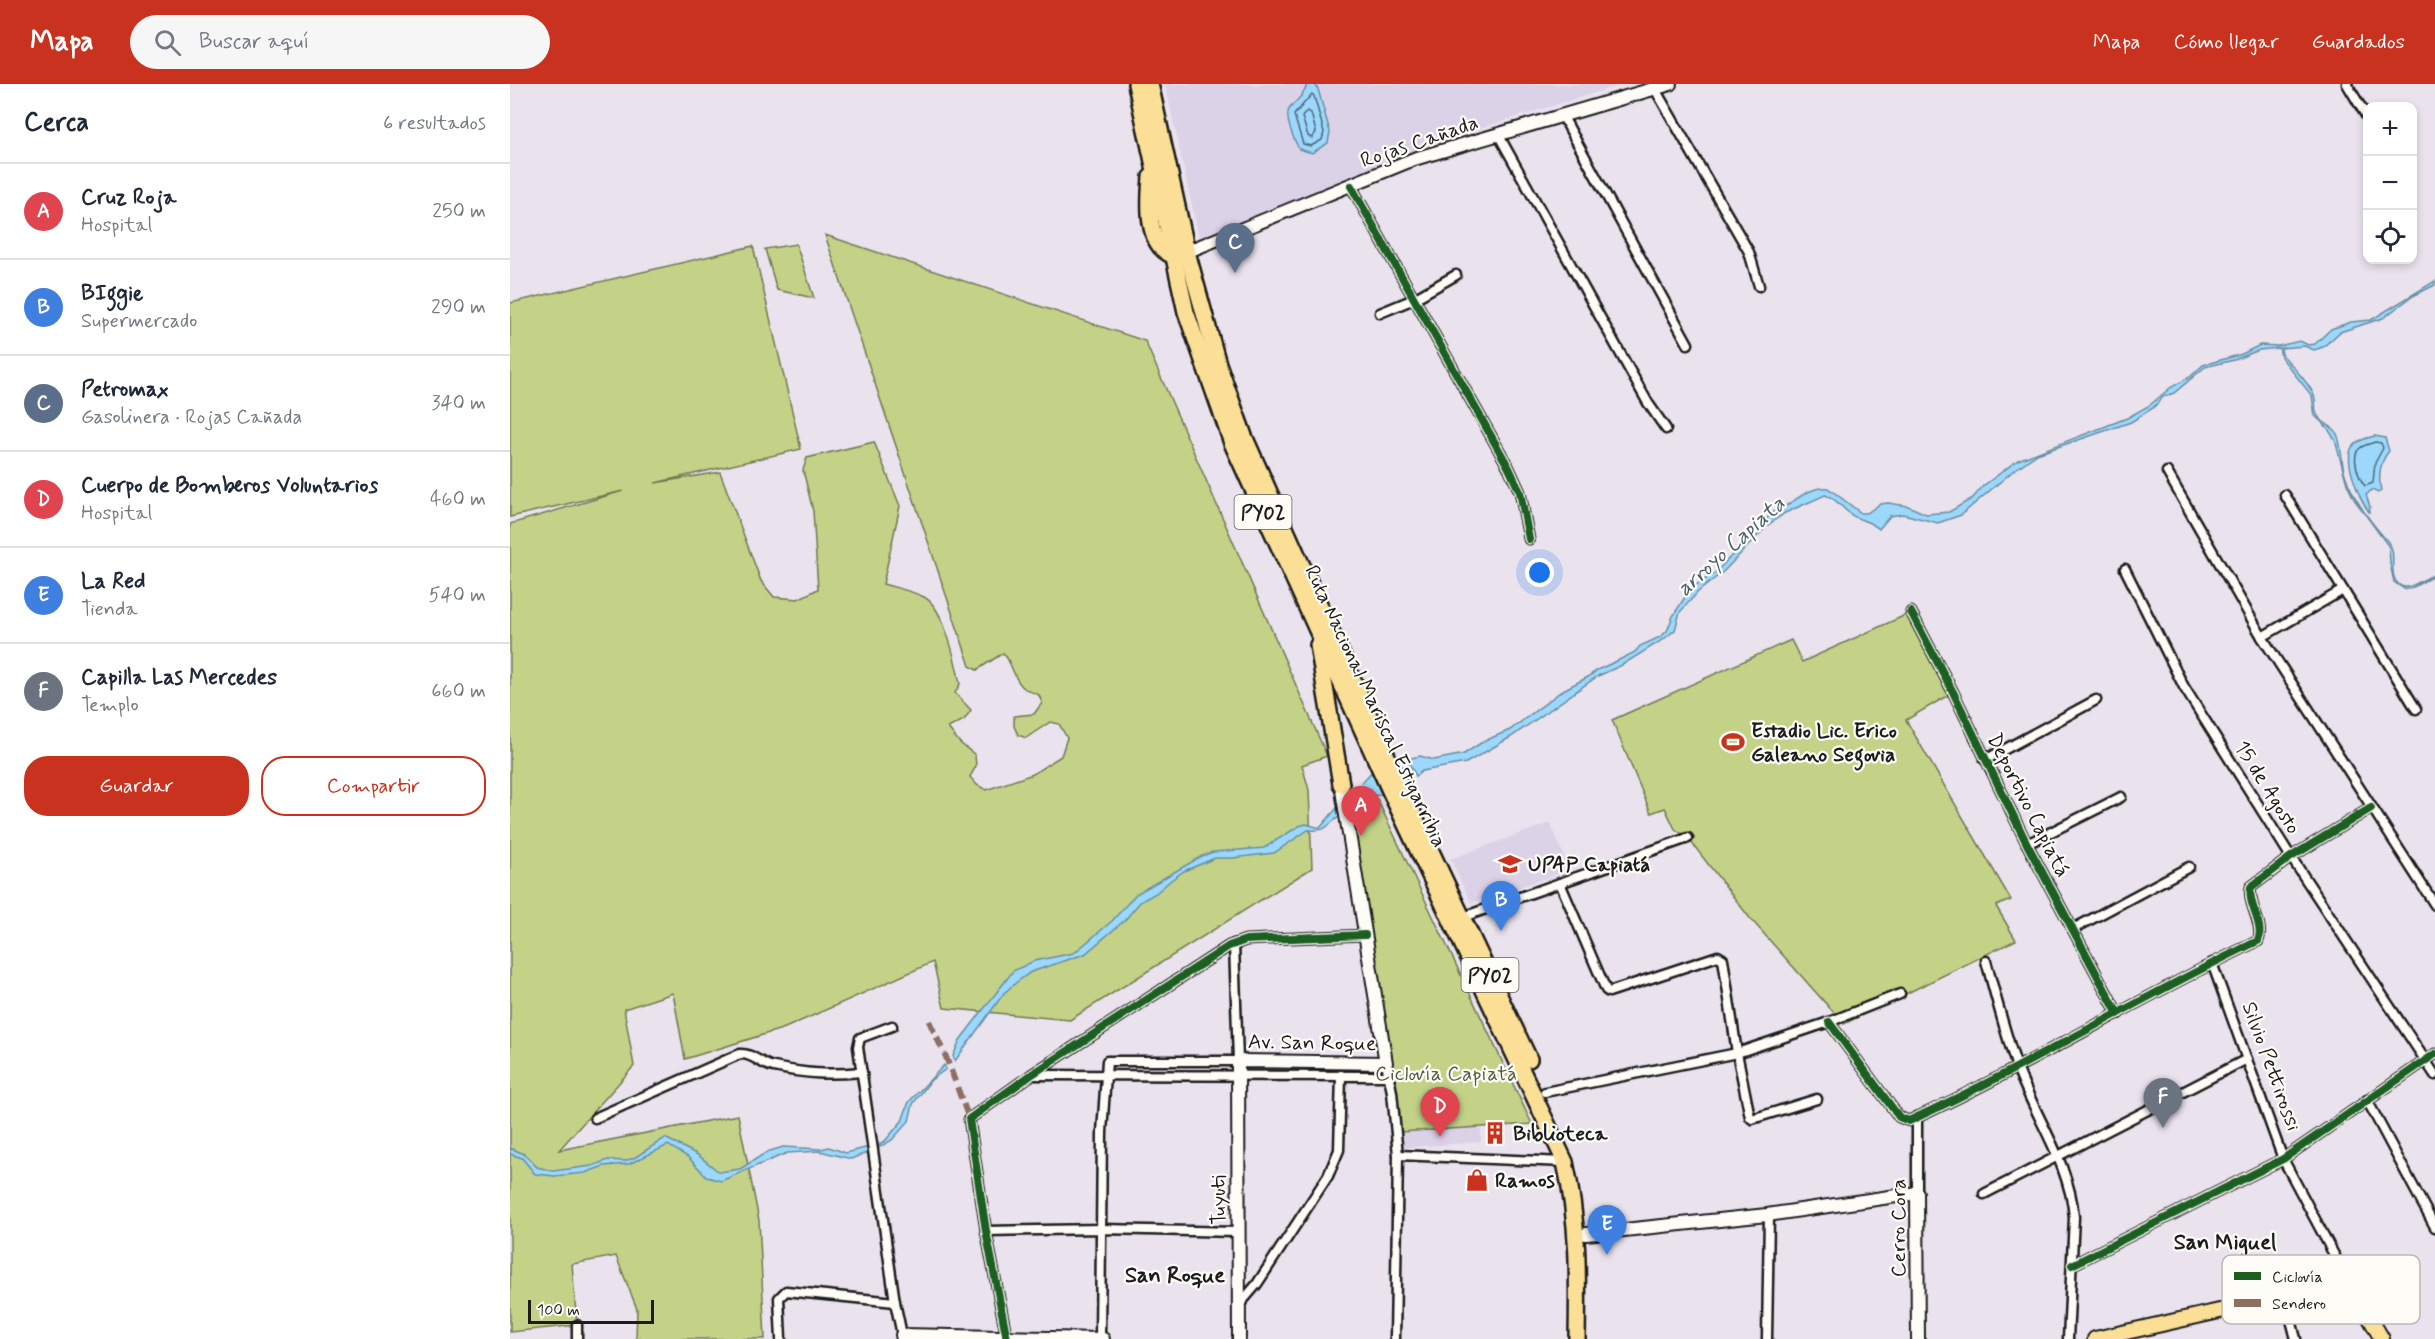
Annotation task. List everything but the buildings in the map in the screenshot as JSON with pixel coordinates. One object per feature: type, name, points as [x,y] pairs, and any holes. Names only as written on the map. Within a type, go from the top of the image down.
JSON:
[{"type":"highway","name":"Ruta Nacional Mariscal Estigarribia","points":[[1136,84],[1152,160],[1181,254],[1244,436],[1382,758],[1565,1162],[1574,1202],[1577,1234],[1577,1339]]},
{"type":"highway","name":"Ruta Nacional Mariscal Estigarribia","points":[[1150,84],[1181,254],[1186,312],[1232,443],[1312,619],[1382,758]]},
{"type":"highway","points":[[1312,619],[1341,783]]},
{"type":"highway","name":"Ruta Nacional Mariscal Estigarribia","points":[[1398,793],[1463,917],[1545,1092],[1574,1160],[1583,1201],[1586,1234],[1587,1339]]},
{"type":"main road","points":[[2096,1339],[2222,1310]]},
{"type":"main road","name":"Silvio Pettirossi","points":[[2373,1324],[2382,1339]]},
{"type":"street","name":"Rojas Cañada","points":[[1181,254],[1414,159],[1670,84]]},
{"type":"street","points":[[2347,84],[2363,112]]},
{"type":"street","points":[[1654,89],[1749,252],[1759,286]]},
{"type":"street","points":[[1562,116],[1688,344]]},
{"type":"street","points":[[1498,134],[1648,403],[1666,429]]},
{"type":"street","points":[[1351,186],[1509,468],[1520,492],[1529,539]]},
{"type":"street","points":[[1380,313],[1414,299],[1456,275]]},
{"type":"street","points":[[2167,472],[2262,637],[2435,904]]},
{"type":"street","points":[[2285,495],[2416,709]]},
{"type":"street","name":"15 de Agosto","points":[[2126,569],[2184,687],[2291,857],[2424,1062],[2435,1075]]},
{"type":"street","points":[[2262,637],[2343,590]]},
{"type":"street","name":"Deportivo Capiatá","points":[[1911,612],[2027,844],[2118,1014]]},
{"type":"street","points":[[1985,760],[2096,699]]},
{"type":"street","points":[[1341,783],[1392,1092],[1398,1155],[1395,1339]]},
{"type":"street","points":[[2027,844],[2121,797]]},
{"type":"street","points":[[1829,1022],[1899,1117],[1909,1121],[2018,1068],[2212,963],[2258,941],[2260,932],[2250,894],[2251,887],[2291,857],[2371,808]]},
{"type":"street","points":[[1463,917],[1688,838]]},
{"type":"street","points":[[2073,929],[2189,867]]},
{"type":"street","points":[[1560,883],[1606,990],[1609,992],[1718,956],[1724,959],[1737,1053],[1752,1119],[1817,1099]]},
{"type":"street","points":[[1006,1338],[986,1231],[969,1119],[1234,944],[1246,940],[1365,935]]},
{"type":"street","points":[[892,1026],[860,1038],[858,1047],[895,1302],[903,1337],[1101,1339],[1102,1132],[1107,1061],[1238,1061],[1234,944]]},
{"type":"street","points":[[1986,961],[2018,1068],[2073,1200],[2068,1339]]},
{"type":"street","name":"Silvio Pettirossi","points":[[2212,963],[2283,1159],[2334,1255]]},
{"type":"street","points":[[1545,1092],[1737,1053],[1829,1022],[1900,994]]},
{"type":"street","points":[[595,1118],[740,1054],[752,1056],[773,1067],[826,1076],[862,1072]]},
{"type":"street","points":[[2072,1265],[2283,1159],[2435,1054]]},
{"type":"street","points":[[1984,1194],[2247,1059]]},
{"type":"street","name":"Av. San Roque","points":[[1238,1061],[1386,1063]]},
{"type":"street","name":"Tuyuti","points":[[1238,1061],[1239,1339]]},
{"type":"street","points":[[1239,1305],[1257,1284],[1328,1176],[1339,1150],[1341,1075]]},
{"type":"street","points":[[1031,1076],[1389,1076]]},
{"type":"street","points":[[2367,1100],[2435,1227]]},
{"type":"street","name":"Cerro Cora","points":[[1917,1117],[1918,1339]]},
{"type":"street","points":[[1398,1155],[1565,1162]]},
{"type":"street","points":[[1586,1234],[1769,1215],[1917,1193]]},
{"type":"street","points":[[1767,1339],[1769,1215]]},
{"type":"street","points":[[986,1231],[1102,1229],[1237,1232]]},
{"type":"street","points":[[781,1339],[778,1299],[786,1291],[895,1302]]},
{"type":"street","points":[[2291,1324],[2295,1339]]},
{"type":"street","points":[[577,1325],[577,1339]]},
{"type":"shaded area","points":[[1165,84],[1624,84],[1432,143],[1199,238]]},
{"type":"shaded area","name":"UPAP Capiatá","points":[[1550,823],[1570,870],[1471,903],[1450,859]]},
{"type":"shaded area","points":[[1481,1125],[1481,1142],[1400,1148],[1399,1132]]},
{"type":"green space","points":[[825,235],[1145,341],[1327,756],[1302,765],[1309,790],[1312,868],[1070,1020],[944,1008],[933,962],[785,1028],[685,1059],[673,993],[624,1009],[634,1066],[559,1150],[738,1115],[759,1220],[765,1339],[636,1339],[637,1309],[616,1256],[572,1264],[577,1325],[510,1332],[510,524],[623,491],[510,517],[510,303],[753,246],[801,449],[655,483],[720,472],[761,581],[774,597],[798,599],[818,589],[813,511],[803,470],[807,458],[874,442],[900,506],[883,584],[924,597],[938,612],[943,623],[960,684],[955,693],[971,710],[964,720],[948,728],[960,743],[975,755],[976,766],[970,777],[986,790],[1033,774],[1061,756],[1067,738],[1059,724],[1050,722],[1026,738],[1018,735],[1014,726],[1014,716],[1034,714],[1042,703],[1039,695],[1020,685],[1003,653],[977,670],[970,666]]},
{"type":"green space","points":[[796,244],[814,298],[777,290],[765,249]]},
{"type":"green space","points":[[1910,613],[1952,693],[1906,720],[2011,900],[1996,906],[2016,940],[1844,1024],[1749,917],[1688,838],[1675,829],[1665,808],[1651,813],[1612,720],[1791,640],[1802,662]]},
{"type":"green space","name":"Ciclovía Capiatá","points":[[1377,799],[1532,1124],[1399,1132],[1348,805]]},
{"type":"water","points":[[1307,84],[1315,84],[1318,89],[1330,132],[1328,143],[1312,153],[1299,149],[1294,140],[1288,117],[1290,108],[1303,94]]},
{"type":"water","points":[[2435,281],[2435,285],[2413,296],[2383,318],[2340,332],[2323,347],[2314,350],[2304,346],[2281,348],[2282,354],[2313,393],[2318,416],[2337,434],[2348,483],[2364,511],[2389,543],[2393,553],[2394,577],[2397,582],[2401,586],[2409,587],[2435,575],[2410,589],[2404,589],[2394,582],[2389,547],[2354,499],[2347,484],[2335,440],[2327,427],[2315,416],[2312,396],[2281,357],[2279,348],[2259,350],[2234,360],[2205,367],[2174,393],[2163,397],[2153,408],[2131,422],[2037,454],[1961,515],[1938,523],[1903,514],[1890,516],[1879,529],[1871,523],[1852,516],[1835,500],[1825,495],[1785,513],[1768,525],[1724,571],[1698,592],[1680,612],[1675,630],[1664,639],[1622,665],[1598,676],[1511,737],[1466,763],[1422,771],[1416,776],[1407,759],[1420,756],[1434,760],[1464,754],[1484,741],[1510,730],[1563,690],[1660,637],[1667,631],[1673,616],[1696,585],[1715,573],[1773,512],[1806,493],[1828,488],[1861,513],[1867,513],[1880,504],[1888,503],[1908,506],[1926,514],[1949,512],[1973,498],[1983,486],[2018,460],[2127,418],[2150,405],[2203,365],[2242,354],[2260,345],[2278,346],[2300,341],[2308,345],[2315,344],[2331,329],[2351,322],[2371,320]]},
{"type":"water","points":[[2375,436],[2385,438],[2389,451],[2380,470],[2381,491],[2378,493],[2372,490],[2366,495],[2370,507],[2369,512],[2353,479],[2350,452],[2357,442]]},
{"type":"water","points":[[1372,771],[1382,795],[1370,796],[1348,815],[1351,795]]},
{"type":"water","points":[[1337,808],[1339,817],[1325,828],[1308,830],[1274,853],[1215,858],[1184,871],[1156,893],[1140,902],[1125,920],[1085,954],[1031,972],[1004,993],[955,1061],[953,1056],[960,1040],[1013,971],[1034,961],[1074,953],[1112,921],[1136,894],[1202,856],[1213,852],[1264,848],[1299,826],[1306,824],[1320,828]]},
{"type":"water","points":[[944,1065],[946,1069],[931,1080],[913,1104],[909,1121],[892,1140],[880,1147],[880,1144],[902,1121],[909,1102]]},
{"type":"water","points":[[665,1138],[698,1155],[719,1172],[740,1169],[767,1152],[783,1147],[821,1149],[829,1147],[846,1153],[869,1147],[869,1152],[851,1159],[820,1151],[787,1153],[721,1181],[707,1177],[688,1157],[668,1145],[629,1164],[604,1166],[585,1173],[555,1176],[535,1174],[522,1158],[510,1154],[510,1148],[524,1154],[537,1167],[553,1171],[592,1166],[608,1160],[625,1161],[634,1158]]},
{"type":"marked path","points":[[929,1021],[946,1057],[969,1119]]},
{"type":"cycle path","points":[[1351,186],[1509,468],[1520,492],[1529,539]]},
{"type":"cycle path","points":[[1911,612],[2027,844],[2118,1014]]},
{"type":"cycle path","points":[[1829,1022],[1899,1117],[1909,1121],[1998,1078],[2258,941],[2260,935],[2251,901],[2251,887],[2291,857],[2371,808]]},
{"type":"cycle path","points":[[1007,1339],[986,1231],[969,1119],[1031,1075],[1229,946],[1246,940],[1365,935]]},
{"type":"cycle path","points":[[2072,1265],[2283,1159],[2435,1054]]},
{"type":"place","name":"Petromax","points":[[1235,273]]},
{"type":"place","name":"Estadio Lic. Erico Galeano Segovia","points":[[1733,742]]},
{"type":"place","name":"Cruz Roja","points":[[1361,836]]},
{"type":"place","name":"UPAP Capiatá","points":[[1510,864]]},
{"type":"place","name":"BIggie","points":[[1501,931]]},
{"type":"place","name":"Capilla Las Mercedes","points":[[2163,1128]]},
{"type":"place","name":"Biblioteca","points":[[1495,1133]]},
{"type":"place","name":"Cuerpo de Bomberos Voluntarios","points":[[1440,1137]]},
{"type":"place","name":"Ramos","points":[[1477,1180]]},
{"type":"place","name":"La Red","points":[[1607,1255]]},
{"type":"district","name":"San Miguel","points":[[2225,1241]]},
{"type":"district","name":"San Roque","points":[[1175,1274]]},
{"type":"water label","name":"arroyo Capiata","points":[[1730,545]]}]
